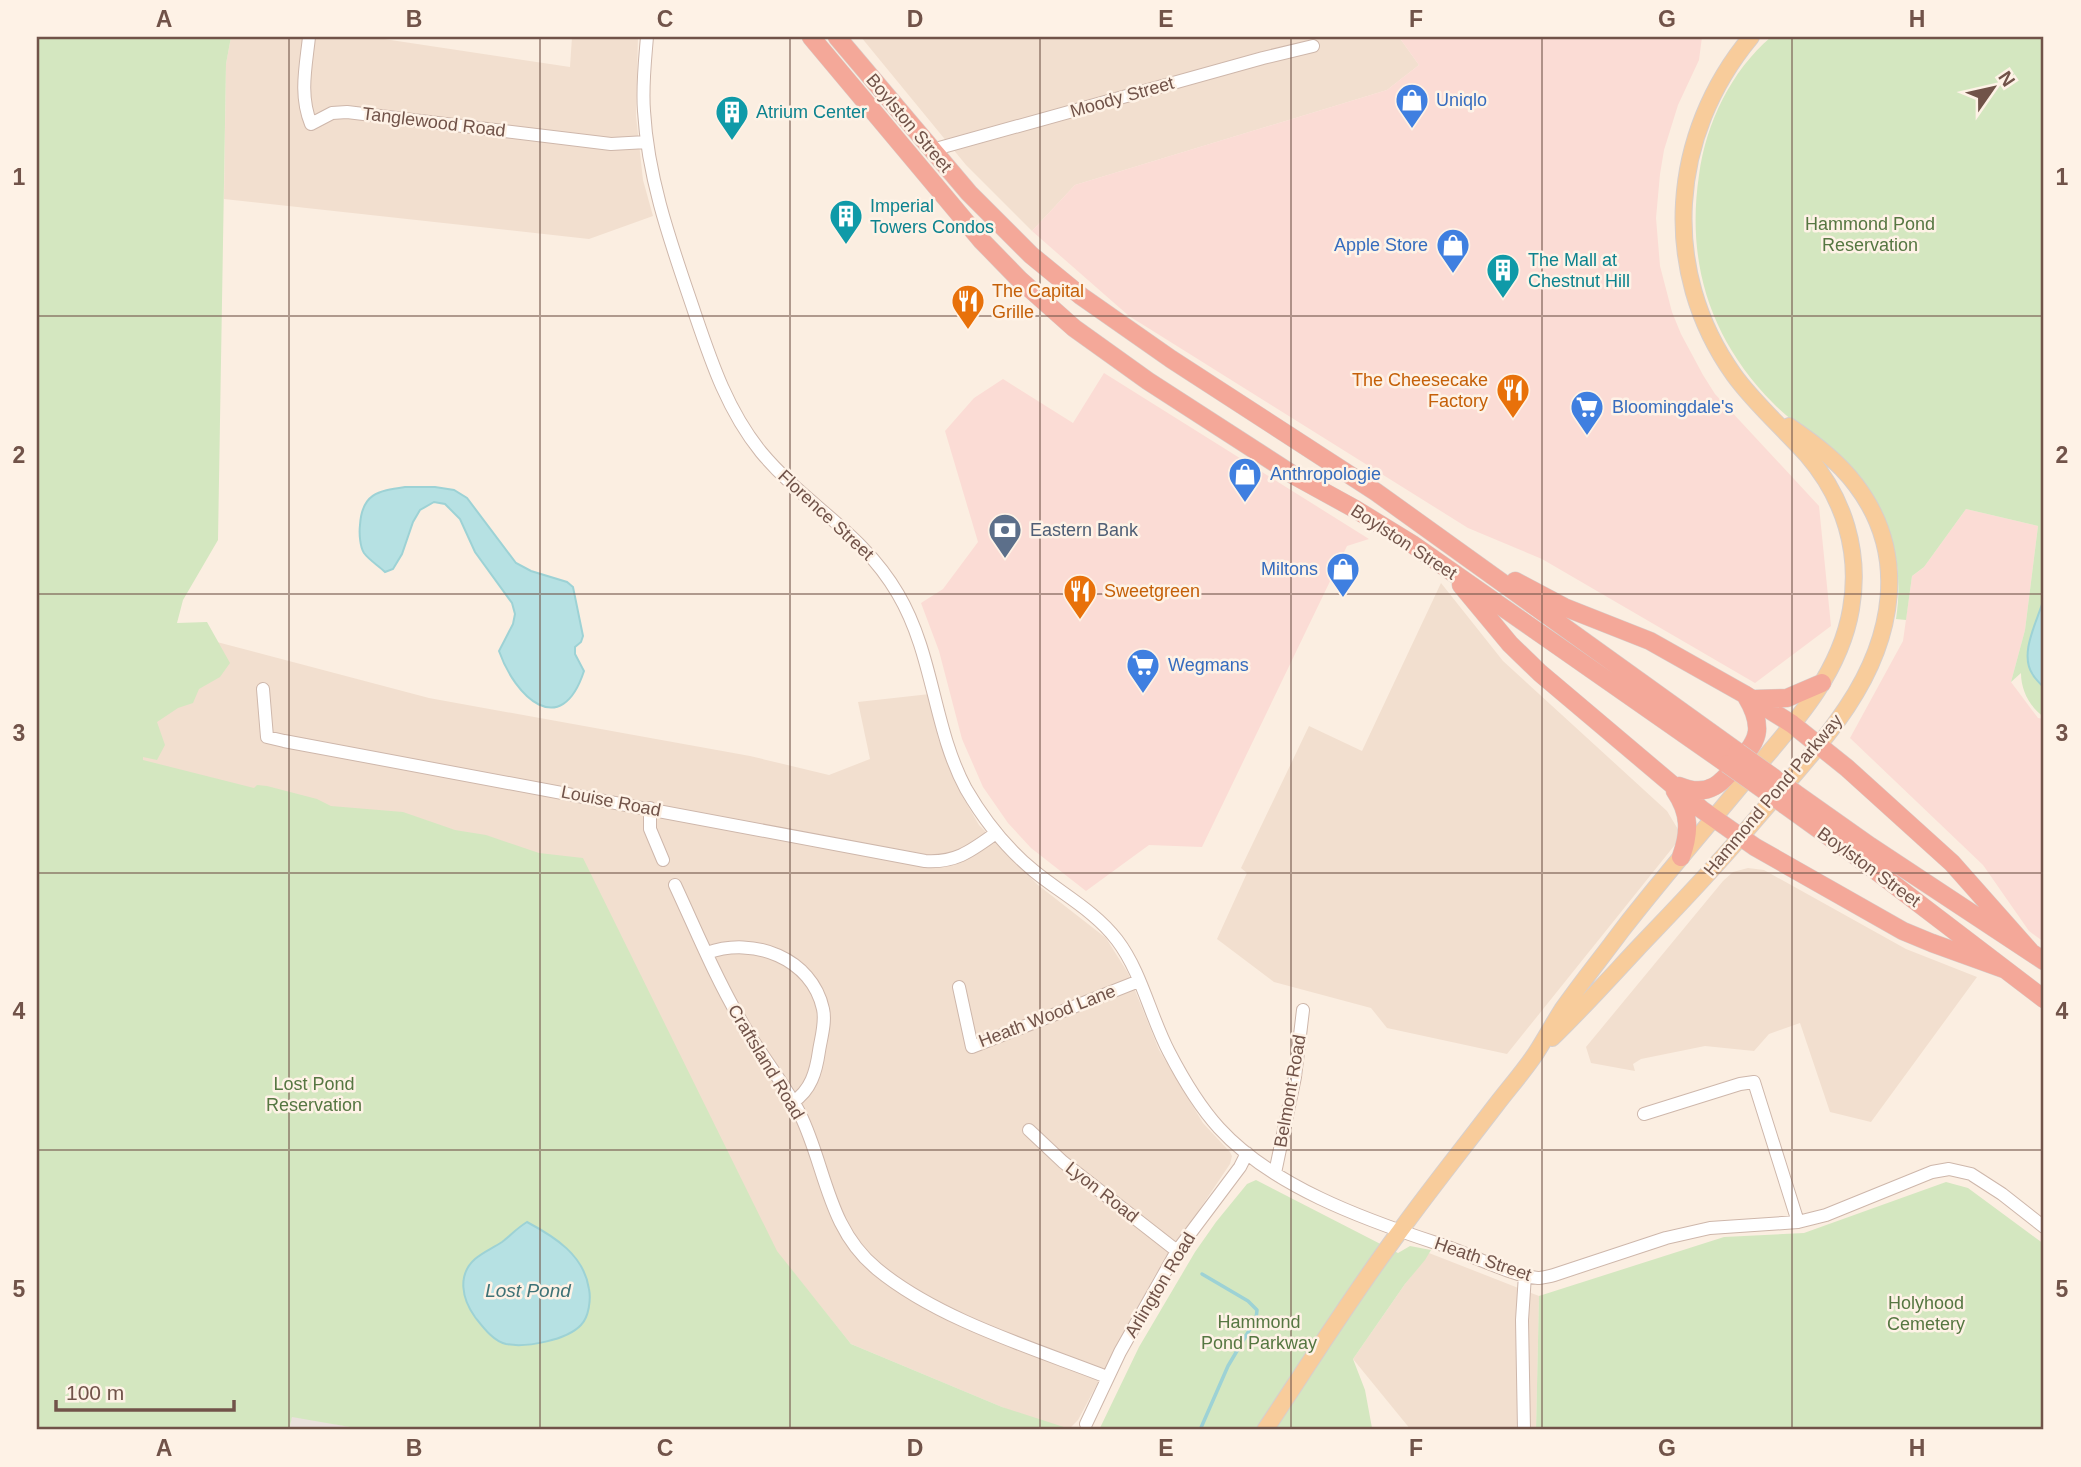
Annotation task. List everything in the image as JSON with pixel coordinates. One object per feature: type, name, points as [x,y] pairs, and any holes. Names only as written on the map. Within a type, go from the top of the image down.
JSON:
[{"type":"highway","name":"Boylston Street","points":[[811,37],[981,240],[1069,324],[1159,389],[1295,476],[1393,531],[1732,758]]},
{"type":"highway","name":"Boylston Street","points":[[837,37],[932,150],[1000,225],[1080,296],[1159,352],[1376,492],[1454,548],[1789,799],[1867,864],[2044,999]]},
{"type":"highway","points":[[1454,548],[1550,601],[1650,641],[1792,724],[1952,863],[2037,956]]},
{"type":"highway","points":[[1445,566],[1530,664],[1714,818],[1770,856],[1888,923],[1931,943],[2004,969]]},
{"type":"highway","points":[[1748,696],[1787,698],[1822,683]]},
{"type":"highway","points":[[1666,779],[1679,787],[1695,791],[1716,787],[1727,778],[1756,736],[1755,715],[1748,696]]},
{"type":"highway","points":[[1666,779],[1682,801],[1688,820],[1687,837],[1681,857]]},
{"type":"highway","name":"Boylston Street","points":[[1789,799],[1870,846],[2037,956]]},
{"type":"main road","name":"Hammond Pond Parkway","points":[[1265,1430],[1399,1231],[1536,1053],[1576,991],[1681,857],[1792,724],[1822,683],[1838,651],[1850,615],[1854,581],[1851,541],[1839,504],[1818,469],[1740,383],[1722,356],[1703,318],[1690,278],[1683,235],[1685,182],[1698,130],[1717,85],[1751,37]]},
{"type":"main road","name":"Hammond Pond Parkway","points":[[1536,1053],[1585,1006],[1741,837],[1818,745],[1854,696],[1882,636],[1890,591],[1885,548],[1869,505],[1848,475],[1819,447],[1761,407]]},
{"type":"street","name":"Tanglewood Road","points":[[309,37],[303,92],[311,124],[332,113],[347,112],[611,144],[647,142]]},
{"type":"street","name":"Florence Street","points":[[647,37],[643,92],[654,184],[716,376],[731,407],[749,436],[768,459],[792,484],[858,541],[895,589],[912,621],[924,655],[954,763],[970,795],[996,833],[1034,871],[1085,909],[1110,932],[1124,951],[1137,978]]},
{"type":"street","name":"Moody Street","points":[[932,150],[1313,46]]},
{"type":"street","name":"Louise Road","points":[[263,689],[267,737],[925,861],[949,861],[962,856],[996,833]]},
{"type":"street","points":[[650,808],[650,829],[663,860]]},
{"type":"street","name":"Craftsland Road","points":[[675,885],[741,1021],[805,1125],[835,1212],[853,1243],[877,1269],[914,1294],[957,1317],[1107,1377]]},
{"type":"street","points":[[707,953],[728,947],[757,949],[789,961],[812,982],[824,1012],[822,1036],[812,1080],[793,1102]]},
{"type":"street","name":"Heath Wood Lane","points":[[959,987],[972,1047],[1137,978]]},
{"type":"street","name":"Heath Street","points":[[1137,978],[1164,1041],[1193,1093],[1221,1130],[1247,1153],[1275,1173],[1330,1203],[1399,1231],[1525,1275],[1539,1278],[1554,1275],[1666,1238],[1710,1228],[1798,1222],[1826,1215],[1931,1172],[1949,1169],[1971,1174],[2044,1227]]},
{"type":"street","name":"Belmont Road","points":[[1275,1173],[1295,1077],[1303,1010]]},
{"type":"street","points":[[1644,1114],[1754,1082],[1798,1222]]},
{"type":"street","name":"Lyon Road","points":[[1028,1130],[1063,1162],[1177,1251]]},
{"type":"street","name":"Arlington Road","points":[[1086,1424],[1107,1377],[1177,1251],[1240,1167],[1247,1153]]},
{"type":"street","points":[[1524,1430],[1522,1320],[1525,1275]]},
{"type":"shaded area","points":[[231,37],[384,37],[570,67],[572,37],[638,37],[636,116],[643,180],[653,216],[589,239],[224,199],[226,64]]},
{"type":"shaded area","points":[[861,37],[1399,37],[1419,65],[1387,90],[1075,185],[1032,231],[966,165]]},
{"type":"shaded area","points":[[1399,37],[1702,37],[1699,60],[1678,105],[1664,150],[1656,218],[1660,266],[1672,312],[1681,334],[1715,394],[1819,506],[1831,626],[1755,683],[1542,559],[1468,528],[1129,316],[1032,231],[1075,185],[1387,90],[1419,65]]},
{"type":"shaded area","points":[[1104,373],[1369,539],[1347,546],[1202,847],[1149,845],[1086,891],[1031,848],[1008,823],[983,787],[962,739],[939,651],[921,603],[943,589],[978,542],[945,431],[974,398],[1003,379],[1073,423]]},
{"type":"shaded area","points":[[1966,509],[2038,526],[2025,630],[2011,682],[2038,718],[2044,719],[2044,942],[2029,931],[1983,865],[1850,738],[1903,641],[1912,576],[1924,567]]},
{"type":"shaded area","points":[[1441,583],[1503,661],[1667,811],[1682,836],[1507,1054],[1387,1028],[1371,1008],[1274,982],[1217,939],[1247,873],[1241,868],[1309,726],[1362,751]]},
{"type":"shaded area","points":[[175,631],[429,698],[750,756],[829,775],[870,759],[858,702],[930,694],[938,738],[961,794],[979,825],[1038,885],[1106,938],[1128,973],[1159,1050],[1203,1123],[1232,1156],[1230,1164],[1154,1277],[1078,1420],[1068,1430],[1057,1430],[851,1344],[777,1252],[140,769]]},
{"type":"shaded area","points":[[1748,868],[1764,870],[1906,949],[1977,977],[1871,1122],[1830,1112],[1800,1023],[1769,1034],[1754,1051],[1705,1046],[1641,1059],[1633,1064],[1635,1071],[1591,1063],[1586,1047],[1723,881],[1733,872]]},
{"type":"shaded area","points":[[1429,1253],[1539,1296],[1536,1430],[1411,1430],[1353,1359]]},
{"type":"shaded area","points":[[292,1416],[367,1430],[289,1430]]},
{"type":"green space","name":"Lost Pond Reservation","points":[[37,37],[231,37],[226,64],[218,540],[183,600],[177,623],[207,622],[230,663],[220,677],[199,689],[193,703],[178,708],[157,722],[165,745],[157,760],[143,757],[143,760],[254,788],[257,785],[267,786],[317,799],[331,806],[403,812],[455,830],[486,835],[539,853],[583,858],[777,1251],[851,1344],[1002,1407],[1073,1430],[367,1430],[292,1417],[289,1430],[37,1430]]},
{"type":"green space","name":"Hammond Pond Reservation","points":[[1771,37],[2044,37],[2044,598],[2030,644],[2032,675],[2044,688],[2044,717],[2027,698],[2021,673],[2011,682],[2025,630],[2038,526],[1966,509],[1924,567],[1912,576],[1906,620],[1896,619],[1896,555],[1891,535],[1874,497],[1847,463],[1773,403],[1733,353],[1718,326],[1700,269],[1696,239],[1696,207],[1702,156],[1714,117],[1732,82]]},
{"type":"green space","name":"Hammond Pond Parkway","points":[[1256,1180],[1398,1253],[1410,1246],[1431,1250],[1353,1359],[1365,1390],[1372,1428],[1382,1430],[1099,1430],[1139,1347],[1195,1252],[1247,1184]]},
{"type":"green space","name":"Holyhood Cemetery","points":[[1946,1182],[1968,1188],[2044,1244],[2044,1430],[1536,1430],[1539,1296],[1724,1237],[1804,1233]]},
{"type":"water","points":[[405,487],[454,490],[467,498],[516,563],[531,571],[567,582],[573,587],[583,636],[575,647],[575,654],[584,671],[574,692],[563,704],[551,708],[539,704],[527,696],[506,668],[499,651],[513,624],[515,614],[512,603],[475,552],[460,519],[445,504],[434,502],[420,510],[393,569],[385,572],[364,553],[360,528],[361,515],[368,500],[386,490]]},
{"type":"water","points":[[2044,598],[2044,688],[2029,667],[2028,647]]},
{"type":"water","name":"Lost Pond","points":[[527,1222],[558,1241],[575,1257],[586,1277],[590,1293],[589,1308],[581,1325],[566,1335],[535,1344],[506,1344],[493,1337],[475,1317],[467,1303],[464,1280],[469,1265],[475,1259]]},
{"type":"waterway","points":[[1200,1430],[1228,1366],[1256,1319],[1257,1310],[1248,1301],[1202,1274]]},
{"type":"place","name":"Uniqlo","points":[[1412,130]]},
{"type":"place","name":"Atrium Center","points":[[732,142]]},
{"type":"place","name":"Imperial Towers Condos","points":[[846,246]]},
{"type":"place","name":"Apple Store","points":[[1453,275]]},
{"type":"place","name":"The Mall at Chestnut Hill","points":[[1503,300]]},
{"type":"place","name":"The Capital Grille","points":[[968,331]]},
{"type":"place","name":"The Cheesecake Factory","points":[[1513,420]]},
{"type":"place","name":"Bloomingdale's","points":[[1587,437]]},
{"type":"place","name":"Anthropologie","points":[[1245,504]]},
{"type":"place","name":"Eastern Bank","points":[[1005,560]]},
{"type":"place","name":"Miltons","points":[[1343,599]]},
{"type":"place","name":"Sweetgreen","points":[[1080,621]]},
{"type":"place","name":"Wegmans","points":[[1143,695]]}]
